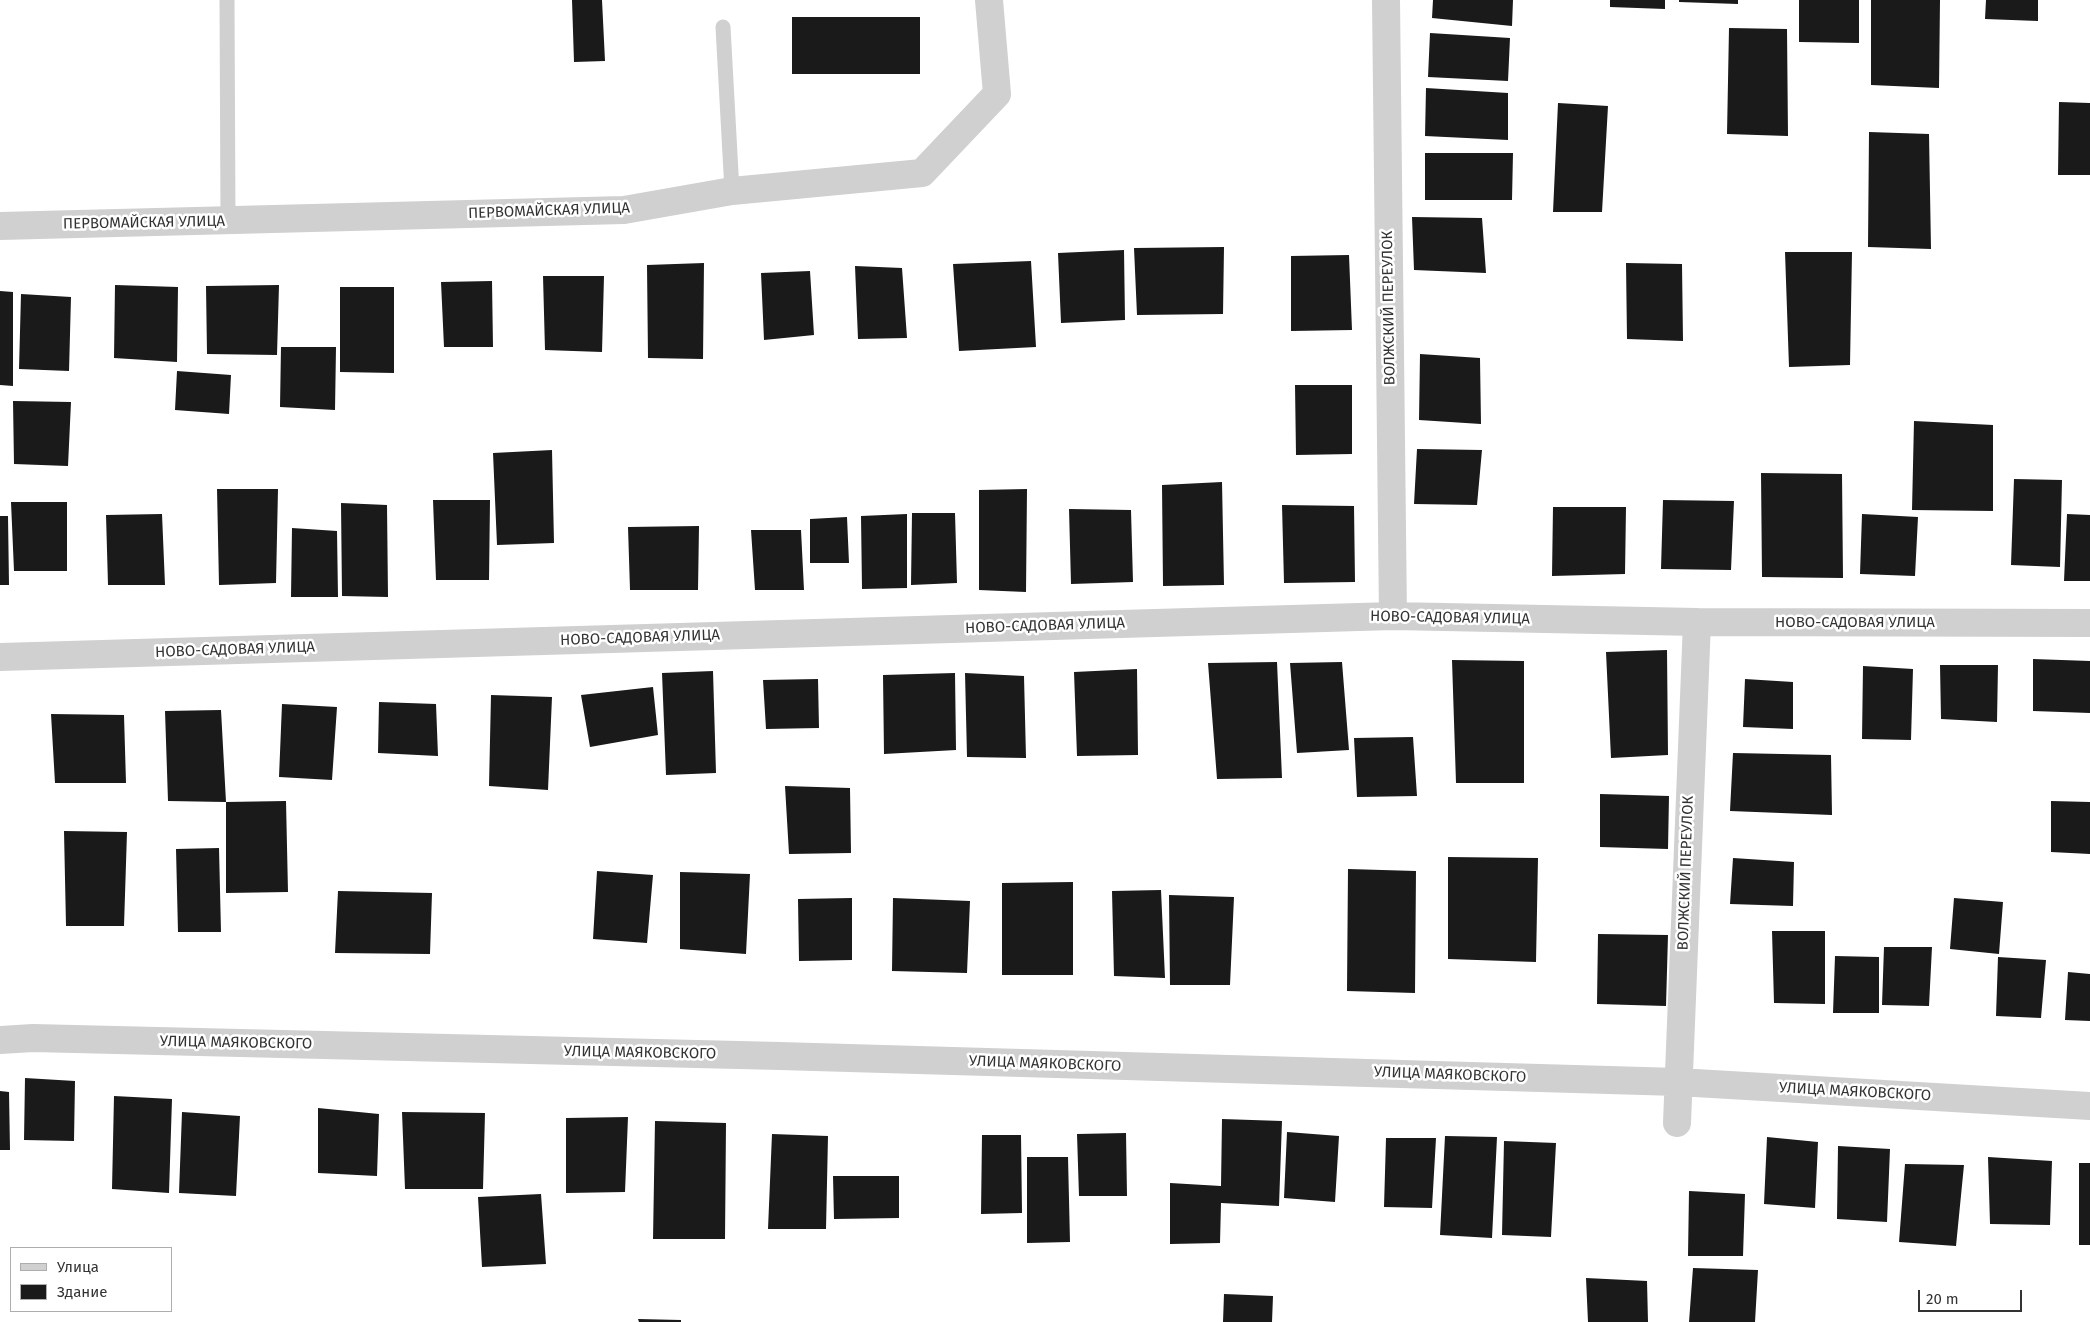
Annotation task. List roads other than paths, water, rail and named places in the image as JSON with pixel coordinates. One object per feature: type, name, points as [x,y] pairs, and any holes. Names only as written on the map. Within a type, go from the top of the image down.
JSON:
[{"type":"street","name":"ПЕРВОМАЙСКАЯ УЛИЦА","points":[[0,226],[624,210],[732,191],[922,173],[997,94],[989,0]]},
{"type":"street","name":"ВОЛЖСКИЙ ПЕРЕУЛОК","points":[[1386,0],[1393,616]]},
{"type":"street","name":"НОВО-САДОВАЯ УЛИЦА","points":[[0,657],[1393,616],[1697,622],[2090,623]]},
{"type":"street","name":"ВОЛЖСКИЙ ПЕРЕУЛОК","points":[[1677,1123],[1697,622]]},
{"type":"street","name":"УЛИЦА МАЯКОВСКОГО","points":[[0,1040],[33,1038],[1678,1082],[2090,1106]]},
{"type":"lane","points":[[227,0],[228,220]]},
{"type":"lane","points":[[723,27],[732,191]]}]
